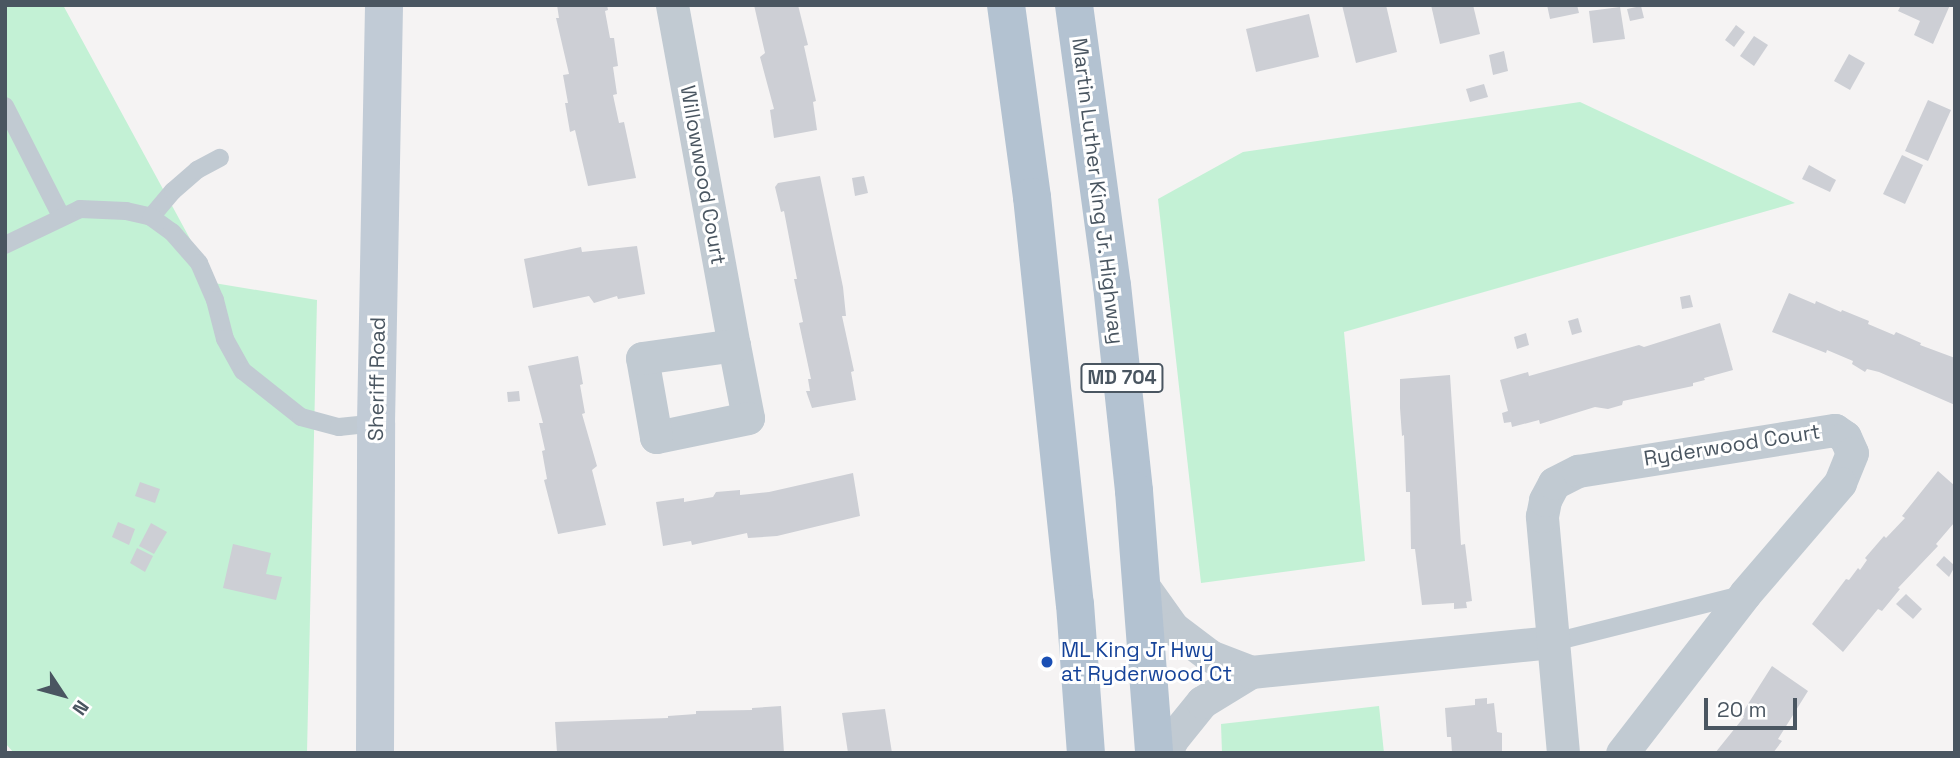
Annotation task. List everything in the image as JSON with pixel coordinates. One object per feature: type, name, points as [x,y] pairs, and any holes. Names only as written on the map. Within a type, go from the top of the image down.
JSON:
[{"type":"main road","name":"Sheriff Road","points":[[375,753],[376,423],[384,5]]},
{"type":"main road","name":"MD 704","points":[[1006,5],[1032,197],[1076,604],[1086,753]]},
{"type":"main road","name":"Martin Luther King Jr. Highway","points":[[1074,5],[1112,285],[1141,583],[1154,753]]},
{"type":"street","name":"Willowwood Court","points":[[672,5],[734,345]]},
{"type":"street","name":"Ryderwood Court","points":[[1563,753],[1542,516],[1545,500],[1561,478],[1578,471],[1835,430],[1845,437],[1852,453],[1840,483],[1745,594],[1622,753]]},
{"type":"street","points":[[1141,583],[1173,628],[1210,656],[1251,672]]},
{"type":"street","points":[[1166,753],[1172,739],[1202,702],[1251,672],[1554,642]]},
{"type":"lane","points":[[5,106],[61,216]]},
{"type":"lane","points":[[151,217],[173,191],[197,170],[220,158]]},
{"type":"lane","points":[[5,245],[80,209],[126,211],[151,217],[172,232],[199,263],[215,300],[225,339],[243,371],[301,417],[339,427],[376,423]]},
{"type":"lane","points":[[1554,642],[1745,594]]},
{"type":"green space","points":[[5,5],[63,5],[214,283],[317,300],[307,753],[14,753],[5,743]]},
{"type":"green space","points":[[1580,102],[1795,203],[1344,332],[1365,561],[1201,583],[1158,199],[1243,152]]},
{"type":"green space","points":[[1379,706],[1384,753],[1222,753],[1221,724]]},
{"type":"building","points":[[557,5],[607,5],[608,10],[605,11],[610,38],[614,38],[618,66],[613,67],[617,94],[613,95],[619,123],[624,122],[636,178],[588,186],[575,130],[570,132],[565,103],[568,103],[563,75],[569,74],[556,18],[559,18]]},
{"type":"building","points":[[754,5],[798,5],[808,45],[804,46],[816,101],[813,102],[817,130],[774,138],[770,110],[774,109],[760,57],[765,53]]},
{"type":"building","points":[[1342,5],[1386,5],[1397,52],[1356,63]]},
{"type":"building","points":[[1431,5],[1473,5],[1480,34],[1440,44]]},
{"type":"building","points":[[1547,5],[1577,5],[1579,13],[1550,19]]},
{"type":"building","points":[[1901,5],[1950,5],[1933,44],[1914,35],[1920,21],[1898,11]]},
{"type":"building","points":[[1641,6],[1644,18],[1630,21],[1627,9]]},
{"type":"building","points":[[1620,7],[1625,39],[1593,43],[1589,11]]},
{"type":"building","points":[[1309,14],[1319,57],[1256,72],[1246,29]]},
{"type":"building","points":[[1736,25],[1745,32],[1734,47],[1725,40]]},
{"type":"building","points":[[1754,36],[1768,45],[1754,66],[1740,56]]},
{"type":"building","points":[[1504,51],[1508,71],[1493,75],[1489,55]]},
{"type":"building","points":[[1849,54],[1865,63],[1850,90],[1834,81]]},
{"type":"building","points":[[1484,84],[1488,97],[1470,102],[1466,89]]},
{"type":"building","points":[[1928,100],[1951,110],[1928,161],[1905,151]]},
{"type":"building","points":[[1902,155],[1923,165],[1905,204],[1883,194]]},
{"type":"building","points":[[1809,165],[1836,180],[1830,192],[1802,179]]},
{"type":"building","points":[[820,176],[843,287],[846,316],[842,316],[854,371],[851,372],[856,400],[812,408],[806,391],[810,391],[808,379],[811,379],[799,323],[803,322],[794,279],[797,279],[784,211],[781,212],[775,187],[778,183]]},
{"type":"building","points":[[864,176],[868,193],[855,196],[852,178]]},
{"type":"building","points":[[637,246],[645,294],[618,299],[617,296],[594,303],[589,296],[533,308],[524,259],[581,247],[582,252]]},
{"type":"building","points":[[1789,293],[1815,304],[1816,301],[1841,312],[1842,310],[1869,321],[1868,324],[1894,335],[1896,332],[1921,343],[1920,345],[1955,358],[1955,405],[1879,372],[1867,369],[1865,372],[1852,364],[1853,361],[1827,350],[1826,353],[1772,332]]},
{"type":"building","points":[[1690,295],[1693,307],[1682,309],[1680,297]]},
{"type":"building","points":[[1578,318],[1582,332],[1572,335],[1568,321]]},
{"type":"building","points":[[1720,323],[1733,370],[1704,378],[1705,380],[1693,383],[1693,386],[1623,401],[1622,405],[1608,409],[1595,407],[1540,424],[1539,420],[1512,427],[1511,422],[1504,423],[1502,413],[1508,411],[1500,380],[1528,372],[1529,376],[1639,345],[1644,347]]},
{"type":"building","points":[[1526,333],[1529,345],[1517,349],[1514,337]]},
{"type":"building","points":[[578,356],[585,413],[582,414],[597,466],[592,470],[606,525],[558,534],[544,480],[547,479],[542,451],[545,450],[539,423],[543,423],[528,366]]},
{"type":"building","points":[[1450,375],[1461,545],[1465,544],[1472,601],[1466,602],[1467,608],[1454,609],[1454,603],[1422,605],[1415,549],[1411,549],[1410,492],[1406,492],[1400,408],[1400,379]]},
{"type":"building","points":[[519,391],[520,401],[508,402],[507,392]]},
{"type":"building","points":[[1938,471],[1955,486],[1954,523],[1936,544],[1938,546],[1898,588],[1900,589],[1882,611],[1878,609],[1843,652],[1812,624],[1846,579],[1849,580],[1858,568],[1860,570],[1867,560],[1865,558],[1884,536],[1886,538],[1905,518],[1902,516]]},
{"type":"building","points":[[853,473],[860,516],[777,536],[748,538],[747,533],[692,545],[691,541],[663,546],[656,502],[684,498],[684,502],[713,497],[716,492],[740,490],[740,495],[769,492]]},
{"type":"building","points":[[140,482],[160,489],[155,503],[135,496]]},
{"type":"building","points":[[118,522],[135,529],[129,545],[112,537]]},
{"type":"building","points":[[151,523],[167,532],[154,554],[139,546]]},
{"type":"building","points":[[233,544],[271,553],[266,574],[282,577],[276,600],[223,588]]},
{"type":"building","points":[[137,548],[153,556],[145,572],[130,563]]},
{"type":"building","points":[[1944,556],[1955,566],[1949,577],[1936,565]]},
{"type":"building","points":[[1906,594],[1922,609],[1913,619],[1896,604]]},
{"type":"building","points":[[1772,666],[1808,691],[1778,739],[1782,741],[1773,753],[1715,753],[1744,717],[1741,715]]},
{"type":"building","points":[[1487,698],[1487,704],[1494,703],[1497,732],[1502,733],[1502,753],[1452,753],[1451,737],[1447,737],[1445,708],[1475,705],[1475,699]]},
{"type":"building","points":[[781,706],[784,753],[557,753],[555,722],[668,718],[696,714],[696,711],[752,710]]},
{"type":"building","points":[[885,709],[892,753],[848,753],[842,713]]},
{"type":"place","name":"ML King Jr Hwy at Ryderwood Ct","points":[[1047,662]]}]
